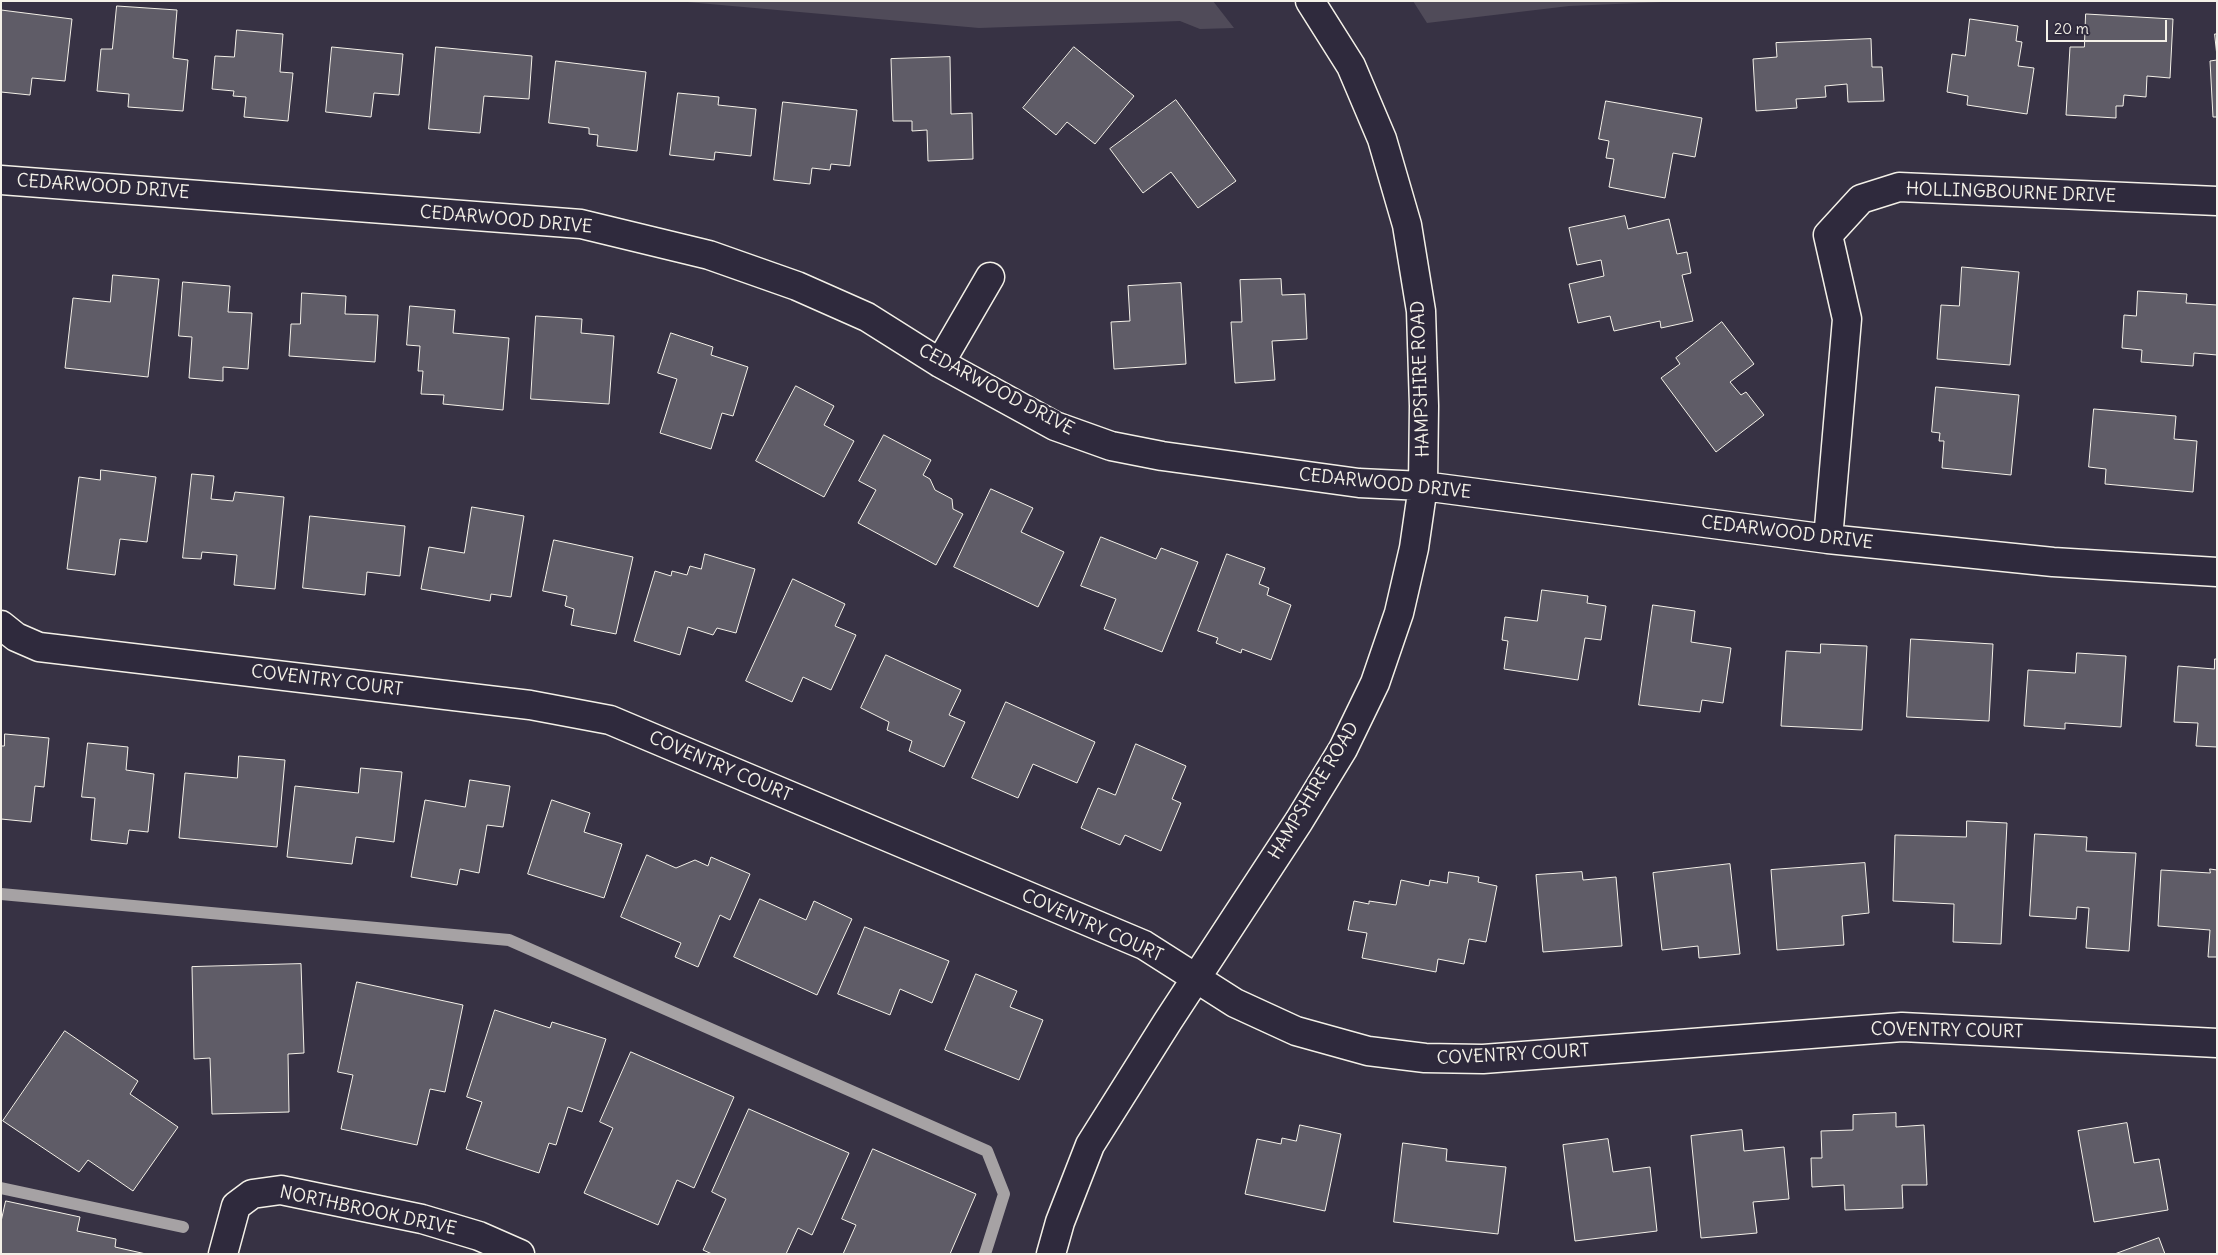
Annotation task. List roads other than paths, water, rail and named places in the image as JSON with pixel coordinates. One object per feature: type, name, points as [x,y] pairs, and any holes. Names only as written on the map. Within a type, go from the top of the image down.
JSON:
[{"type":"street","name":"HAMPSHIRE ROAD","points":[[1050,1254],[1060,1222],[1090,1145],[1343,749],[1375,683],[1399,613],[1414,548],[1423,486],[1424,406],[1421,311],[1407,225],[1382,139],[1351,66],[1310,1]]},
{"type":"street","name":"CEDARWOOD DRIVE","points":[[1,180],[581,224],[709,254],[797,286],[867,317],[940,363],[1055,426],[1111,446],[1162,456],[1359,483],[1423,486],[1828,539],[2053,562],[2217,572]]},
{"type":"street","name":"HOLLINGBOURNE DRIVE","points":[[1828,539],[1847,318],[1828,235],[1861,199],[1899,187],[2217,201]]},
{"type":"street","points":[[940,363],[990,277]]},
{"type":"street","name":"COVENTRY COURT","points":[[9,631],[39,647],[530,705],[610,720],[1144,946],[1236,1003],[1296,1030],[1368,1051],[1425,1058],[1483,1060],[1902,1027],[2217,1043]]},
{"type":"street","name":"NORTHBROOK DRIVE","points":[[223,1254],[236,1206],[252,1194],[281,1190],[422,1219],[479,1236],[520,1254]]},
{"type":"waterway","points":[[1,894],[509,940],[987,1151],[1004,1194],[985,1254]]},
{"type":"waterway","points":[[1,1188],[183,1227]]}]
